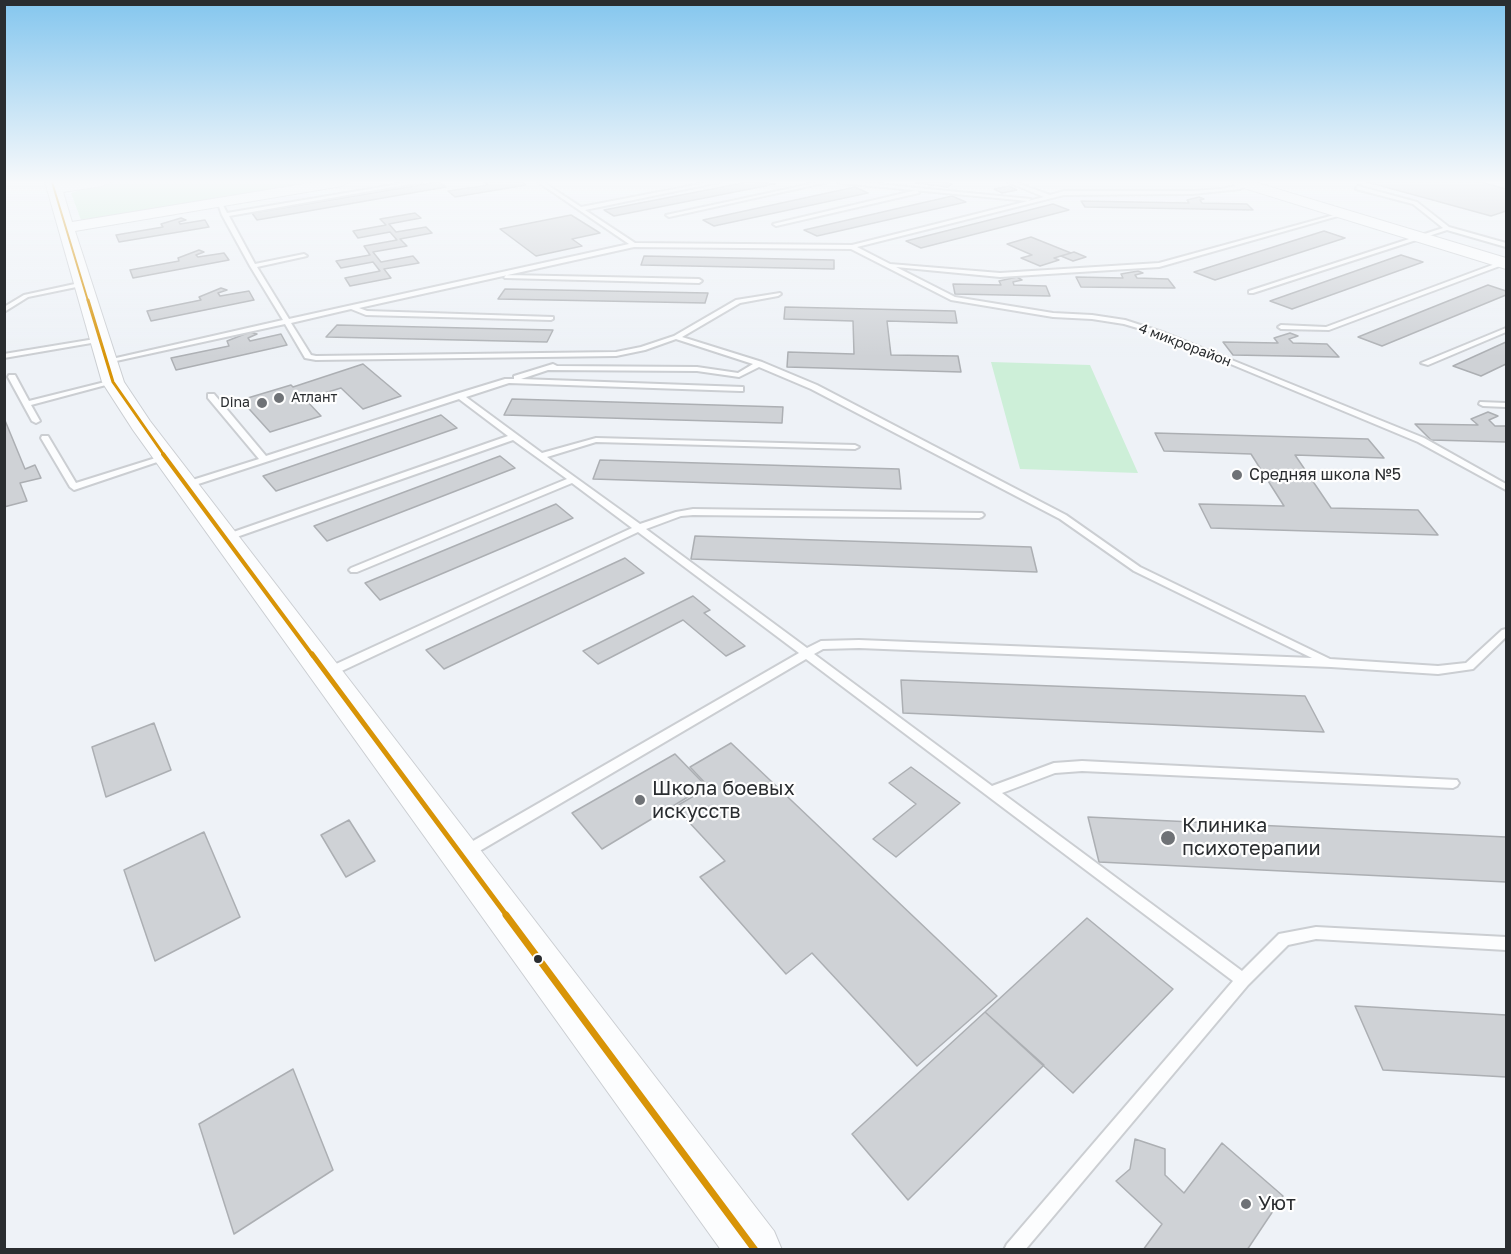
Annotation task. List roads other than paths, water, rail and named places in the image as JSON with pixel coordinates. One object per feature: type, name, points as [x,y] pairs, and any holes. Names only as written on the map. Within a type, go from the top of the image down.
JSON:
[{"type":"street","points":[[70,241],[107,361],[176,472],[755,1250]]},
{"type":"street","points":[[1435,241],[1505,257]]},
{"type":"lane","points":[[239,241],[308,356],[316,358],[616,354],[643,349],[676,337],[738,301],[778,294]]},
{"type":"lane","points":[[627,241],[634,245]]},
{"type":"lane","points":[[4,356],[107,361],[634,245],[852,247],[878,241]]},
{"type":"lane","points":[[885,264],[1000,275],[1159,265],[1246,241]]},
{"type":"lane","points":[[1251,292],[1409,241]]},
{"type":"lane","points":[[1472,241],[1505,257]]},
{"type":"lane","name":"4 микрорайон","points":[[852,247],[953,299],[1033,312],[1125,322],[1163,334],[1421,440],[1506,487]]},
{"type":"lane","points":[[253,266],[304,256]]},
{"type":"lane","points":[[1281,327],[1327,329],[1505,257]]},
{"type":"lane","points":[[488,277],[699,281]]},
{"type":"lane","points":[[4,310],[26,296],[84,284]]},
{"type":"lane","points":[[351,307],[366,313],[552,318]]},
{"type":"lane","points":[[1425,363],[1506,330]]},
{"type":"lane","points":[[676,337],[759,364],[814,387],[1063,517],[1137,569],[1331,663]]},
{"type":"lane","points":[[45,438],[74,487],[265,460],[584,356]]},
{"type":"lane","points":[[27,404],[107,361]]},
{"type":"lane","points":[[547,368],[697,369],[739,375],[759,364]]},
{"type":"lane","points":[[12,376],[36,421]]},
{"type":"lane","points":[[508,381],[740,388]]},
{"type":"lane","points":[[211,396],[265,460]]},
{"type":"lane","points":[[459,396],[1243,980]]},
{"type":"lane","points":[[1483,404],[1506,405]]},
{"type":"lane","points":[[225,538],[513,437]]},
{"type":"lane","points":[[540,456],[596,440],[855,447]]},
{"type":"lane","points":[[354,570],[573,480]]},
{"type":"lane","points":[[326,673],[639,528],[678,514],[693,512],[979,515]]},
{"type":"lane","points":[[461,855],[821,645],[859,644],[1331,663],[1438,670],[1469,666],[1506,632]]},
{"type":"lane","points":[[991,792],[1054,768],[1082,766],[1453,783]]},
{"type":"lane","points":[[1013,1250],[1243,980],[1284,939],[1316,933],[1506,945]]},
{"type":"place","name":"Атлант","points":[[279,398]]},
{"type":"place","name":"Dina","points":[[262,403]]},
{"type":"place","name":"Средняя школа №5","points":[[1237,475]]},
{"type":"place","name":"Школа боевых искусств","points":[[640,800]]},
{"type":"place","name":"Клиника психотерапии","points":[[1168,838]]},
{"type":"place","name":"Уют","points":[[1246,1204]]}]
